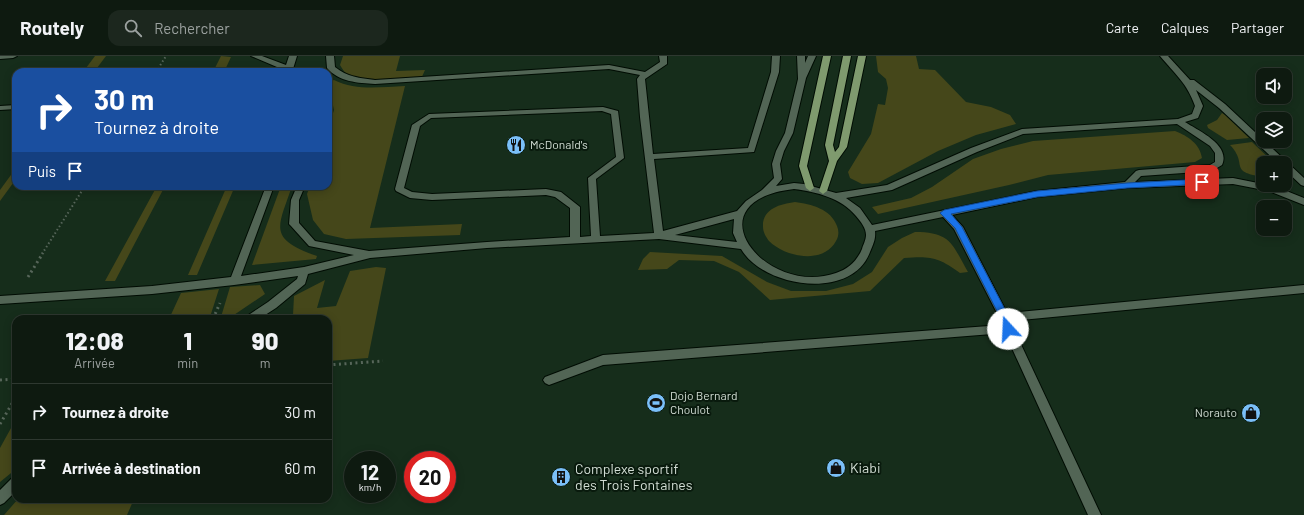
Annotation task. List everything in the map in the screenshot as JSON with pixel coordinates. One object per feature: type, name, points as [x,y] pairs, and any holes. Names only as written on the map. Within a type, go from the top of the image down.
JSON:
[{"type":"main road","points":[[810,188],[803,166],[827,56]]},
{"type":"main road","points":[[833,161],[829,145],[847,56]]},
{"type":"main road","points":[[823,191],[833,161],[843,147],[862,56]]},
{"type":"lane","points":[[0,57],[13,56]]},
{"type":"lane","points":[[258,56],[283,68]]},
{"type":"lane","points":[[290,68],[293,56]]},
{"type":"lane","points":[[330,56],[329,59],[331,68]]},
{"type":"lane","points":[[659,236],[641,79],[645,74],[658,68],[664,62],[663,56]]},
{"type":"lane","points":[[649,157],[751,150],[771,91],[775,72],[776,56]]},
{"type":"lane","points":[[801,56],[802,79]]},
{"type":"lane","points":[[766,191],[794,186],[823,191],[836,196],[859,212],[870,228],[871,238],[868,254],[857,267],[840,277],[818,281],[795,280],[773,272],[754,261],[742,246],[737,230],[740,214],[750,201],[766,191],[778,179],[776,164],[789,133],[802,79],[812,56]]},
{"type":"lane","points":[[1164,56],[1186,78],[1222,106],[1275,156]]},
{"type":"lane","points":[[332,69],[347,78],[368,82],[420,80],[442,77],[609,67],[645,74]]},
{"type":"lane","points":[[836,196],[889,188],[974,150],[1022,132],[1179,121],[1195,116],[1200,106],[1186,78]]},
{"type":"lane","points":[[0,108],[12,107]]},
{"type":"lane","points":[[576,240],[574,207],[558,194],[546,192],[432,197],[410,195],[399,189],[416,125],[429,116],[604,109],[615,113],[620,158],[592,178],[596,239]]},
{"type":"lane","points":[[1127,185],[1139,173],[1212,168],[1219,163],[1219,153],[1213,144],[1179,121]]},
{"type":"lane","points":[[1292,172],[1304,183]]},
{"type":"lane","points":[[870,228],[1037,194],[1127,185],[1233,181],[1272,188],[1304,202]]},
{"type":"lane","points":[[234,281],[268,190]]},
{"type":"lane","points":[[299,190],[295,200],[294,224],[312,244],[370,254]]},
{"type":"lane","points":[[944,213],[958,227],[1004,317],[1008,329],[1095,515]]},
{"type":"lane","points":[[659,236],[740,214]]},
{"type":"lane","points":[[0,300],[152,290],[234,281],[304,271],[370,254],[487,245],[659,236],[742,246]]},
{"type":"lane","points":[[257,315],[272,305],[301,281],[304,271]]},
{"type":"lane","points":[[1004,317],[1304,289]]},
{"type":"lane","points":[[549,380],[603,360],[1008,329]]},
{"type":"lane","points":[[0,499],[12,486]]},
{"type":"path","points":[[158,68],[166,56]]},
{"type":"path","points":[[28,278],[83,190]]},
{"type":"path","points":[[332,365],[383,361]]},
{"type":"path","points":[[0,380],[12,379]]},
{"type":"path","points":[[0,424],[12,404]]},
{"type":"shaded area","points":[[0,56],[1304,56],[1304,515],[0,515]]},
{"type":"shaded area","points":[[95,56],[106,56],[97,68],[86,68]]},
{"type":"shaded area","points":[[221,56],[231,57],[226,68],[215,68]]},
{"type":"shaded area","points":[[343,56],[400,56],[396,71],[425,70],[421,79],[382,80],[361,78],[344,72],[340,65]]},
{"type":"shaded area","points":[[876,56],[916,56],[919,69],[935,70],[966,102],[991,107],[1010,115],[1016,124],[976,135],[938,151],[878,183],[862,184],[850,178],[848,172],[871,134],[878,104],[885,105],[888,88],[886,79],[878,72]]},
{"type":"shaded area","points":[[332,81],[360,87],[405,86],[370,228],[462,224],[460,235],[346,239],[324,234],[313,220],[307,194],[308,190],[332,190],[332,116],[334,110],[332,101]]},
{"type":"shaded area","points":[[1222,113],[1249,138],[1227,140],[1208,128],[1207,125],[1217,120]]},
{"type":"shaded area","points":[[1175,131],[1193,141],[1199,149],[1202,158],[1195,162],[1048,175],[878,214],[872,207],[911,198],[932,187],[973,159],[1001,149],[1033,141]]},
{"type":"shaded area","points":[[1252,142],[1256,146],[1256,148],[1258,148],[1267,156],[1256,156],[1256,176],[1242,170],[1238,158],[1230,145]]},
{"type":"shaded area","points":[[12,174],[12,184],[0,201],[0,190]]},
{"type":"shaded area","points":[[155,190],[163,190],[115,281],[105,281]]},
{"type":"shaded area","points":[[225,190],[233,190],[197,275],[188,275]]},
{"type":"shaded area","points":[[280,190],[291,190],[283,212],[280,230],[283,237],[290,243],[301,250],[317,256],[316,259],[252,265]]},
{"type":"shaded area","points":[[795,202],[820,208],[834,220],[838,228],[838,235],[836,241],[830,249],[813,256],[804,256],[784,251],[769,241],[763,229],[763,221],[765,216],[773,208]]},
{"type":"shaded area","points":[[915,232],[936,234],[943,237],[954,247],[968,272],[960,273],[946,264],[934,259],[921,257],[904,258],[870,291],[770,300],[739,272],[714,261],[679,260],[667,269],[638,270],[643,259],[650,252],[722,256],[767,282],[791,291],[826,291],[853,284],[872,272],[888,247]]},
{"type":"shaded area","points":[[376,267],[386,268],[368,358],[332,361],[332,315],[293,315],[294,296],[325,280],[317,308],[336,306],[350,271]]},
{"type":"shaded area","points":[[260,285],[265,294],[234,315],[222,315],[230,287]]},
{"type":"shaded area","points":[[219,289],[211,315],[171,315],[181,293]]},
{"type":"shaded area","points":[[12,426],[12,472],[0,482],[0,448]]},
{"type":"shaded area","points":[[14,503],[132,503],[127,515],[4,515]]},
{"type":"place","name":"McDonald's","points":[[516,145]]},
{"type":"place","name":"Dojo Bernard Choulot","points":[[656,403]]},
{"type":"place","name":"Norauto","points":[[1251,413]]},
{"type":"place","name":"Kiabi","points":[[836,468]]},
{"type":"place","name":"Complexe sportif des Trois Fontaines","points":[[561,477]]},
{"type":"route","points":[[1008,329],[1004,317],[958,227],[944,213],[1037,194],[1127,185],[1202,182]]}]
